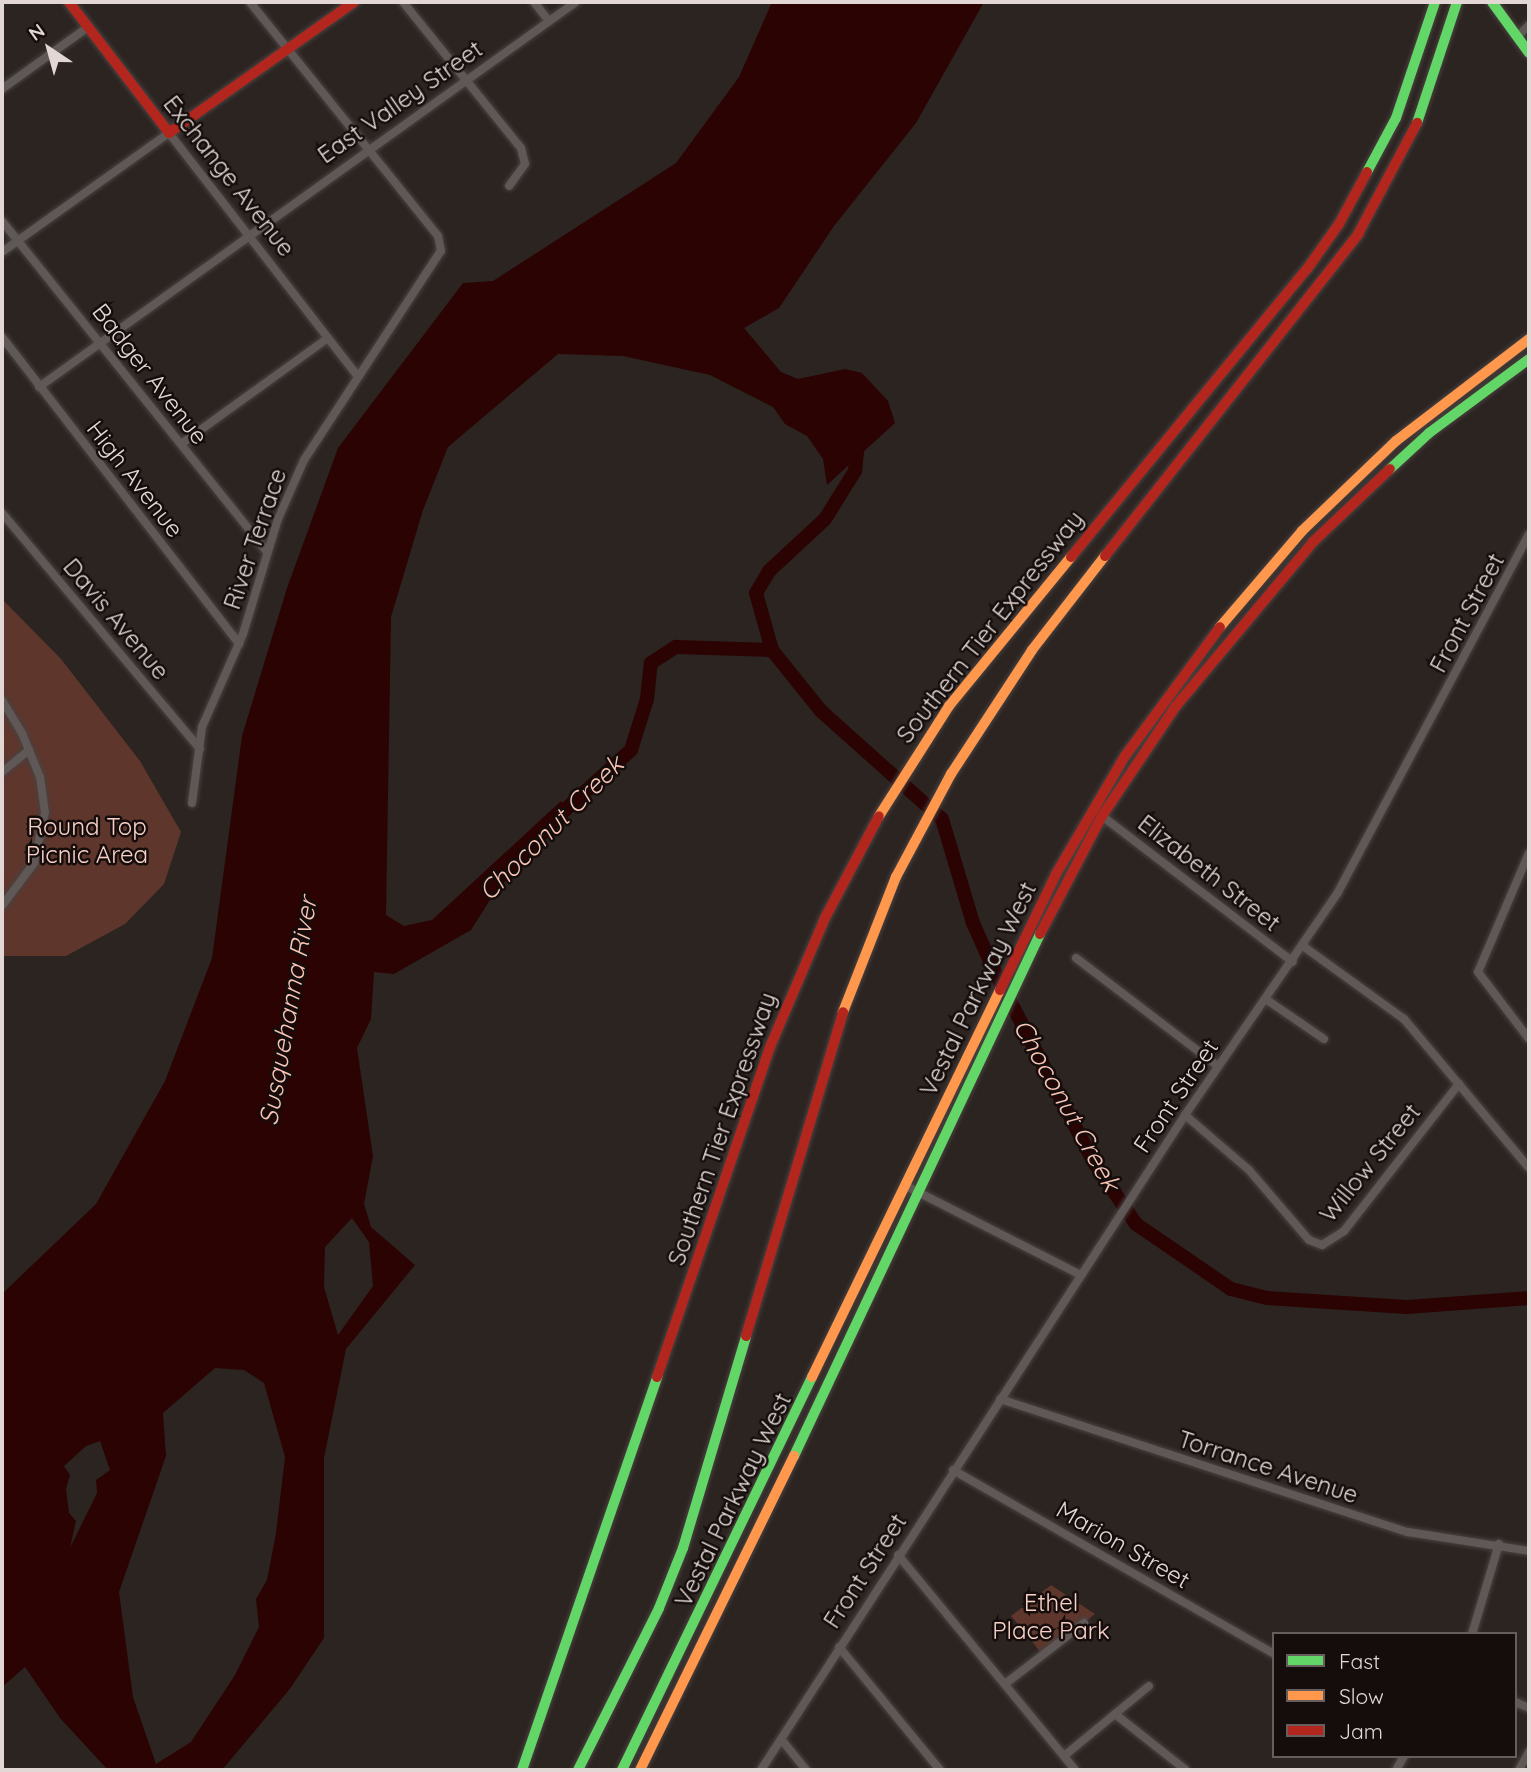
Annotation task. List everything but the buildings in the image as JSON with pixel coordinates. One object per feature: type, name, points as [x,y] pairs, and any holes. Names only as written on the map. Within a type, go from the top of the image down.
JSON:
[{"type":"main road","name":"Exchange Avenue","points":[[69,2],[169,133]]},
{"type":"main road","points":[[169,133],[354,2]]},
{"type":"main road","name":"Southern Tier Expressway","points":[[522,1770],[770,1047],[825,918],[873,825],[922,747],[1014,623],[1307,269],[1339,224],[1396,118],[1435,2]]},
{"type":"main road","name":"Southern Tier Expressway","points":[[578,1770],[659,1608],[683,1548],[847,999],[909,852],[951,774],[1032,650],[1358,234],[1420,118],[1457,2]]},
{"type":"main road","points":[[1492,2],[1529,53]]},
{"type":"main road","name":"Vestal Parkway West","points":[[622,1770],[1056,874],[1125,756],[1170,688],[1244,594],[1361,472],[1444,401],[1529,338]]},
{"type":"main road","name":"Vestal Parkway West","points":[[640,1770],[920,1192],[1015,985],[1102,816],[1176,706],[1313,542],[1429,433],[1529,359]]},
{"type":"street","points":[[250,2],[367,150]]},
{"type":"street","points":[[404,2],[525,157],[522,172],[509,186]]},
{"type":"street","points":[[534,2],[549,21]]},
{"type":"street","name":"East Valley Street","points":[[39,387],[576,2]]},
{"type":"street","points":[[1517,37],[1529,24]]},
{"type":"street","points":[[2,89],[88,27]]},
{"type":"street","points":[[2,252],[169,133]]},
{"type":"street","name":"Exchange Avenue","points":[[169,133],[357,375]]},
{"type":"street","name":"River Terrace","points":[[192,803],[202,727],[239,644],[267,552],[303,460],[357,375],[440,255],[438,236],[367,150]]},
{"type":"street","name":"Badger Avenue","points":[[2,221],[267,552]]},
{"type":"street","name":"High Avenue","points":[[2,337],[239,644]]},
{"type":"street","points":[[180,443],[328,338]]},
{"type":"street","name":"Davis Avenue","points":[[2,513],[200,750]]},
{"type":"street","name":"Front Street","points":[[761,1770],[1185,1115],[1303,946],[1400,780],[1529,535]]},
{"type":"street","points":[[2,700],[29,750],[44,799],[39,849],[28,875],[2,906]]},
{"type":"street","points":[[2,772],[29,750]]},
{"type":"street","name":"Elizabeth Street","points":[[1102,816],[1293,962]]},
{"type":"street","points":[[1529,855],[1478,965],[1485,986],[1529,1039]]},
{"type":"street","name":"Elizabeth Street","points":[[1303,946],[1391,1007],[1529,1168]]},
{"type":"street","points":[[1076,958],[1218,1066]]},
{"type":"street","points":[[1267,999],[1324,1039]]},
{"type":"street","name":"Willow Street","points":[[1185,1115],[1249,1170],[1299,1231],[1322,1245],[1344,1231],[1459,1084]]},
{"type":"street","points":[[906,1186],[1081,1275]]},
{"type":"street","name":"Torrance Avenue","points":[[1000,1399],[1408,1532],[1499,1544],[1529,1551]]},
{"type":"street","name":"Marion Street","points":[[953,1470],[1272,1653]]},
{"type":"street","points":[[1473,1632],[1499,1544]]},
{"type":"street","points":[[898,1555],[1076,1770]]},
{"type":"street","points":[[1005,1684],[1084,1623]]},
{"type":"street","points":[[839,1647],[940,1770]]},
{"type":"street","points":[[1064,1756],[1149,1686]]},
{"type":"street","points":[[1115,1714],[1186,1770]]},
{"type":"street","points":[[781,1739],[806,1770]]},
{"type":"street","points":[[1519,1770],[1529,1752]]},
{"type":"green space","name":"Round Top Picnic Area","points":[[2,599],[61,659],[140,761],[181,832],[164,884],[125,924],[66,956],[2,956]]},
{"type":"green space","name":"Ethel Place Park","points":[[1051,1585],[1095,1614],[1043,1655],[1011,1616]]},
{"type":"water","name":"Susquehanna River","points":[[772,2],[984,2],[916,123],[834,226],[779,308],[744,328],[781,372],[798,379],[845,369],[862,373],[888,401],[895,423],[827,485],[823,459],[807,436],[785,424],[773,407],[710,375],[623,356],[558,354],[448,447],[423,510],[391,617],[386,915],[404,926],[432,920],[561,801],[571,814],[495,892],[471,930],[394,974],[374,972],[371,1019],[357,1048],[373,1156],[364,1204],[371,1227],[415,1265],[346,1349],[324,1458],[324,1638],[289,1690],[222,1770],[108,1770],[60,1718],[25,1667],[2,1687],[2,1294],[96,1204],[165,1081],[212,958],[242,736],[287,588],[338,448],[463,283],[493,281],[676,163],[739,77]],"holes":[[[352,1218],[369,1242],[373,1286],[338,1335],[324,1287],[325,1247]],[[215,1368],[244,1370],[264,1383],[285,1457],[267,1580],[256,1599],[259,1627],[235,1675],[191,1742],[156,1764],[133,1697],[119,1592],[166,1456],[163,1413]],[[100,1441],[110,1470],[96,1480],[97,1493],[70,1548],[76,1521],[69,1513],[66,1489],[70,1475],[64,1466],[86,1446]]]},
{"type":"waterway","name":"Choconut Creek","points":[[772,650],[756,593],[769,571],[825,519],[855,471],[858,440]]},
{"type":"waterway","name":"Choconut Creek","points":[[554,820],[631,750],[647,699],[651,663],[676,647],[772,650],[821,711],[942,819],[973,923],[994,970],[1093,1161],[1136,1224],[1231,1289],[1267,1298],[1407,1307],[1529,1298]]},
{"type":"traffic: fast","points":[[1367,172],[1396,118],[1435,2]]},
{"type":"traffic: fast","points":[[1417,123],[1457,2]]},
{"type":"traffic: fast","points":[[1492,2],[1529,53]]},
{"type":"traffic: fast","points":[[1390,469],[1429,433],[1529,359]]},
{"type":"traffic: fast","points":[[794,1456],[1040,934]]},
{"type":"traffic: fast","points":[[578,1770],[659,1608],[683,1548],[746,1336]]},
{"type":"traffic: fast","points":[[522,1770],[657,1377]]},
{"type":"traffic: fast","points":[[622,1770],[812,1377]]},
{"type":"traffic: slow","points":[[1220,627],[1302,531],[1396,441],[1529,339]]},
{"type":"traffic: slow","points":[[843,1012],[896,877],[951,774],[1032,650],[1105,556]]},
{"type":"traffic: slow","points":[[879,816],[949,706],[1071,557]]},
{"type":"traffic: slow","points":[[812,1377],[1000,990]]},
{"type":"traffic: slow","points":[[640,1770],[794,1456]]},
{"type":"traffic: jam","points":[[69,2],[169,133],[354,2]]},
{"type":"traffic: jam","points":[[1105,556],[1358,234],[1417,123]]},
{"type":"traffic: jam","points":[[1071,557],[1307,269],[1339,224],[1367,172]]},
{"type":"traffic: jam","points":[[1040,934],[1102,816],[1176,706],[1313,542],[1390,469]]},
{"type":"traffic: jam","points":[[1000,990],[1056,874],[1125,756],[1220,627]]},
{"type":"traffic: jam","points":[[657,1377],[770,1047],[825,918],[879,816]]},
{"type":"traffic: jam","points":[[746,1336],[843,1012]]}]
